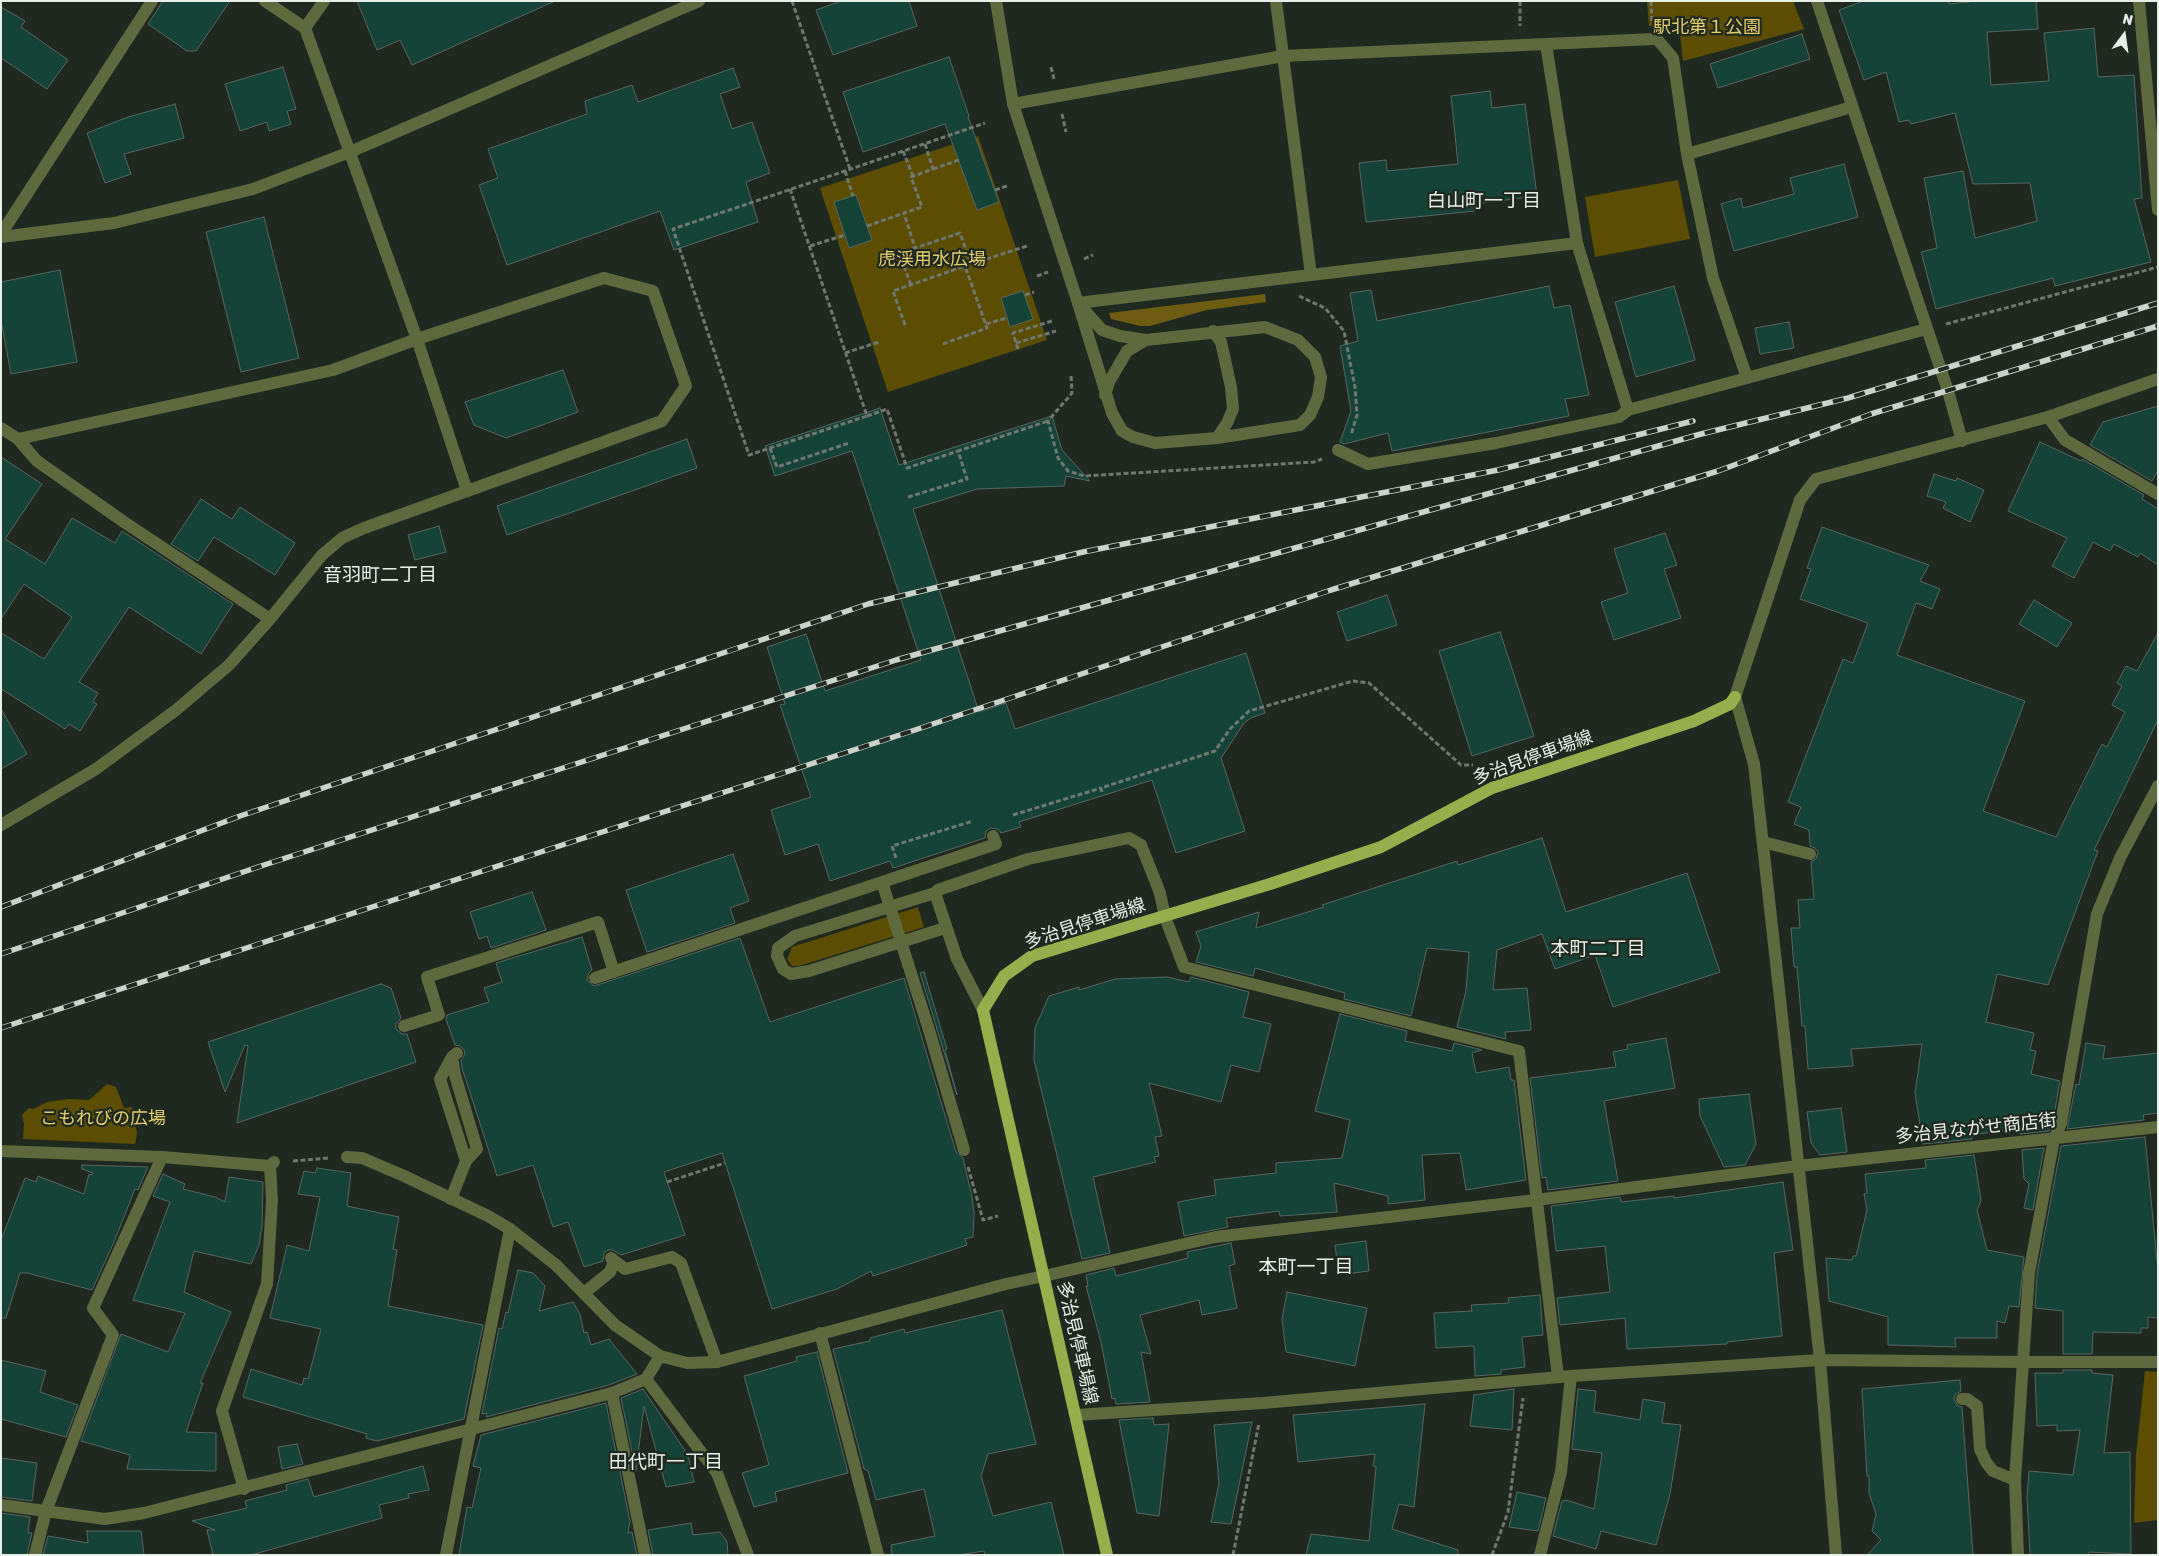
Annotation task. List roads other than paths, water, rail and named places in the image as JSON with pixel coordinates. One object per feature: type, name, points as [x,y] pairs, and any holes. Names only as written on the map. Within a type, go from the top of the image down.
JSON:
[{"type":"main road","name":"多治見停車場線","points":[[1107,1555],[983,1010],[1004,976],[1032,956],[1165,917],[1381,846],[1492,788],[1694,721],[1730,704],[1735,697]]},
{"type":"street","points":[[1,235],[152,1]]},
{"type":"street","points":[[265,1],[305,28],[417,339],[467,491]]},
{"type":"street","points":[[305,28],[324,1]]},
{"type":"street","points":[[1,235],[114,223],[253,189],[350,152],[699,1]]},
{"type":"street","points":[[996,1],[1013,104],[1078,303],[1105,395],[1122,431],[1133,437],[1154,442],[1216,438],[1300,425],[1310,415],[1318,397],[1321,376],[1315,357],[1298,340],[1265,327],[1213,331],[1146,340],[1120,336],[1102,330],[1078,303]]},
{"type":"street","points":[[1276,1],[1311,275]]},
{"type":"street","points":[[1817,1],[1948,391],[1962,441]]},
{"type":"street","points":[[2140,1],[2158,210]]},
{"type":"street","points":[[1013,104],[1283,56],[1658,39],[1673,58],[1687,154],[1713,278],[1747,378]]},
{"type":"street","points":[[1546,44],[1577,242],[1628,410]]},
{"type":"street","points":[[1687,154],[1852,106]]},
{"type":"street","points":[[1078,303],[1577,242]]},
{"type":"street","points":[[1,825],[96,769],[176,710],[229,665],[270,620],[322,555],[342,538],[364,528],[662,421],[686,386],[653,291],[604,278],[417,339],[333,370],[18,439]]},
{"type":"street","points":[[1338,450],[1368,464],[1496,443],[1619,417],[1628,410],[1926,330]]},
{"type":"street","points":[[1213,331],[1221,342],[1231,387],[1233,409],[1216,438]]},
{"type":"street","points":[[1105,395],[1109,382],[1127,351],[1146,340]]},
{"type":"street","points":[[1836,1555],[1820,1360],[1754,764],[1735,697],[1800,500],[1816,479],[2048,417],[2158,379]]},
{"type":"street","points":[[2048,417],[2065,440],[2158,494]]},
{"type":"street","points":[[1,428],[18,439],[37,461],[270,620]]},
{"type":"street","points":[[2018,1555],[2015,1480],[2028,1274],[2054,1139],[2061,1123],[2097,914],[2120,858],[2158,786]]},
{"type":"street","points":[[595,978],[996,844],[993,836]]},
{"type":"street","points":[[945,928],[808,971],[791,974],[783,969],[777,956],[778,948],[795,936],[935,893],[956,882],[1028,859],[1129,838],[1141,845],[1160,893],[1165,917],[1184,967],[1518,1051],[1536,1200],[1565,1377],[1561,1472],[1540,1555]]},
{"type":"street","points":[[1763,842],[1810,854]]},
{"type":"street","points":[[882,882],[964,1150]]},
{"type":"street","points":[[935,893],[956,959],[983,1010]]},
{"type":"street","points":[[404,1026],[439,1015],[427,977],[598,922],[614,972]]},
{"type":"street","points":[[451,1199],[466,1161],[440,1079],[455,1055]]},
{"type":"street","name":"多治見ながせ商店街","points":[[660,1356],[687,1362],[717,1362],[1006,1284],[1215,1237],[1536,1200],[1798,1166],[2158,1127]]},
{"type":"street","points":[[1,1151],[162,1157],[272,1164],[267,1284],[222,1411],[244,1489]]},
{"type":"street","points":[[36,1555],[46,1511],[114,1335],[93,1308],[162,1157]]},
{"type":"street","points":[[1,1505],[105,1518],[144,1513],[244,1489],[612,1393],[646,1379],[660,1356],[615,1325],[556,1265],[510,1229],[488,1216],[362,1158],[348,1157]]},
{"type":"street","points":[[446,1555],[510,1229]]},
{"type":"street","points":[[584,1294],[610,1272],[613,1260],[625,1269],[672,1257],[681,1263],[717,1362]]},
{"type":"street","points":[[820,1333],[878,1555]]},
{"type":"street","points":[[1076,1415],[1263,1402],[1565,1377],[1820,1360],[2158,1362]]},
{"type":"street","points":[[646,1379],[717,1473],[748,1555]]},
{"type":"street","points":[[612,1393],[646,1555]]},
{"type":"street","points":[[1962,1399],[1967,1399],[1977,1406],[1980,1449],[1986,1462],[1993,1471],[2015,1480]]},
{"type":"railway","points":[[1,954],[264,865],[896,660],[1701,434],[1848,398],[2158,303]]},
{"type":"railway","points":[[1,1028],[915,730],[1331,590],[1718,471],[1871,414],[2158,326]]},
{"type":"railway","points":[[1,907],[240,816],[868,604],[1083,552],[1498,470],[1693,421]]},
{"type":"district","name":"白山町一丁目","points":[[1484,202]]},
{"type":"district","name":"音羽町二丁目","points":[[380,576]]},
{"type":"district","name":"本町二丁目","points":[[1598,950]]},
{"type":"district","name":"本町一丁目","points":[[1306,1268]]},
{"type":"district","name":"田代町一丁目","points":[[666,1463]]},
{"type":"park label","name":"駅北第１公園","points":[[1707,28]]},
{"type":"park label","name":"虎渓用水広場","points":[[932,260]]},
{"type":"park label","name":"こもれびの広場","points":[[103,1119]]}]
